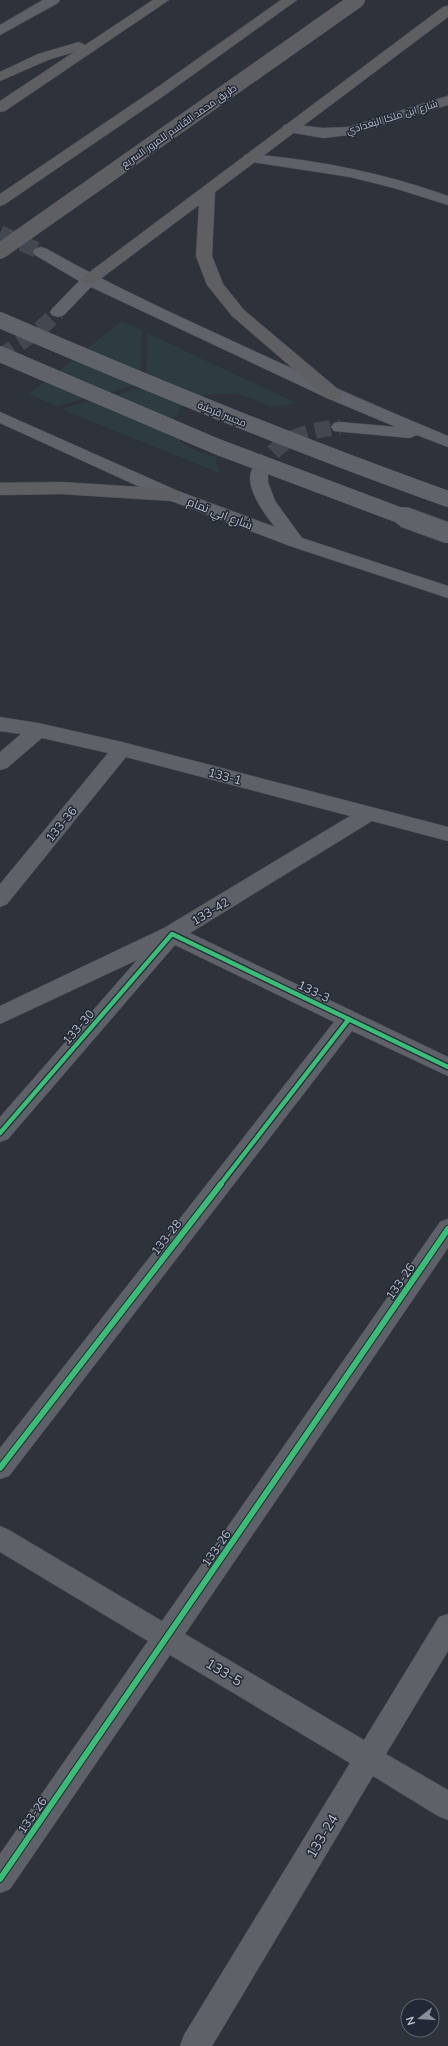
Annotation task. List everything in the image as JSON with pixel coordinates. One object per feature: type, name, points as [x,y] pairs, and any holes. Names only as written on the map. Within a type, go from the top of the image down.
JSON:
[{"type":"highway","points":[[0,108],[162,0]]},
{"type":"highway","points":[[0,201],[157,94],[290,0]]},
{"type":"highway","name":"طريق محمد القاسم للمرور السريع","points":[[0,250],[357,0]]},
{"type":"highway","points":[[89,280],[289,128],[448,10]]},
{"type":"highway","points":[[0,77],[43,57],[99,41]]},
{"type":"highway","points":[[208,189],[204,256],[215,285],[238,313],[333,394]]},
{"type":"highway","points":[[0,489],[61,488],[172,495]]},
{"type":"main road","points":[[41,252],[89,280],[333,394],[448,442]]},
{"type":"main road","points":[[58,312],[89,280]]},
{"type":"main road","name":"مجسر قرطبة","points":[[0,320],[159,389],[257,429],[448,499]]},
{"type":"main road","points":[[0,354],[132,412],[218,447],[448,533]]},
{"type":"main road","name":"شارع ابي تمام","points":[[0,417],[172,495],[296,542],[448,592]]},
{"type":"main road","points":[[340,427],[431,435]]},
{"type":"main road","points":[[259,472],[258,484],[262,496],[296,542]]},
{"type":"street","points":[[0,31],[53,0]]},
{"type":"street","name":"شارع ابن ملكا البغدادي","points":[[289,128],[323,133],[350,131],[448,100]]},
{"type":"street","name":"133-1","points":[[0,724],[38,730],[122,749],[448,834]]},
{"type":"street","points":[[0,763],[38,730]]},
{"type":"street","name":"133-36","points":[[0,899],[122,749]]},
{"type":"street","name":"133-42","points":[[0,1016],[172,934],[369,814]]},
{"type":"street","name":"133-3","points":[[172,934],[448,1067]]},
{"type":"street","name":"133-30","points":[[0,1133],[172,934]]},
{"type":"street","name":"133-28","points":[[0,1468],[349,1019]]},
{"type":"street","name":"133-26","points":[[0,1879],[448,1229]]},
{"type":"street","name":"133-5","points":[[0,1538],[448,1806]]},
{"type":"street","name":"133-24","points":[[195,2046],[448,1626]]},
{"type":"lane","points":[[250,158],[314,165],[353,172],[391,182],[448,201]]},
{"type":"shaded area","points":[[122,321],[141,330],[141,384],[56,406],[29,394]]},
{"type":"shaded area","points":[[147,333],[296,403],[269,407],[243,396],[219,394],[197,398],[182,408],[173,421],[175,434],[189,447],[217,457],[216,464],[220,473],[61,409],[146,387]]},
{"type":"tunnel","points":[[0,233],[41,252]]},
{"type":"tunnel","points":[[0,357],[40,329],[58,312]]},
{"type":"tunnel","points":[[259,472],[266,460],[274,451],[293,438],[315,431],[340,427]]},
{"type":"cycle path","points":[[0,1133],[172,934],[448,1067]]},
{"type":"cycle path","points":[[0,1468],[349,1019]]},
{"type":"cycle path","points":[[0,1879],[448,1229]]}]
